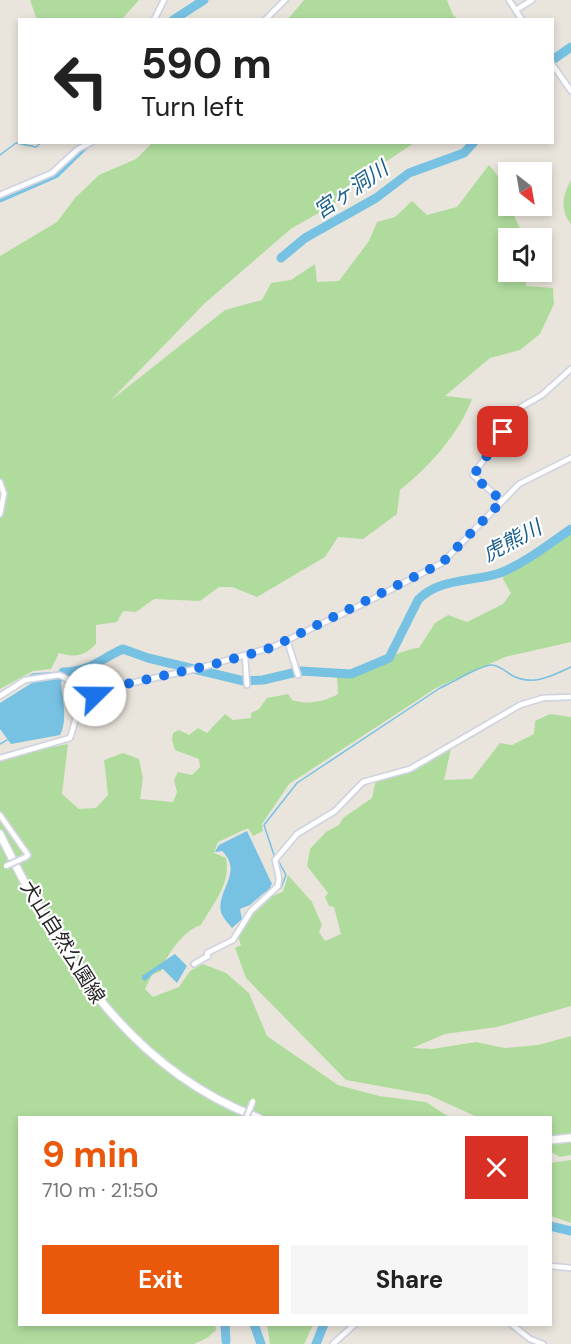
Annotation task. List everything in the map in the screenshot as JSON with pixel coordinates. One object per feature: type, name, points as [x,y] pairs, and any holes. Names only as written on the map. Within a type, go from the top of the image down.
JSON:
[{"type":"main road","name":"犬山自然公園線","points":[[0,834],[40,912],[79,974],[108,1012],[177,1074],[212,1096],[255,1116]]},
{"type":"main road","points":[[552,1140],[571,1138]]},
{"type":"street","points":[[155,18],[164,0]]},
{"type":"street","points":[[268,18],[285,0]]},
{"type":"street","points":[[509,0],[521,18]]},
{"type":"street","points":[[516,10],[532,0]]},
{"type":"street","points":[[554,67],[571,92]]},
{"type":"street","points":[[0,195],[51,173],[78,149],[90,144]]},
{"type":"street","points":[[502,501],[473,476],[521,407],[542,395],[571,369]]},
{"type":"street","points":[[78,703],[113,687],[245,656],[287,640],[442,563],[502,501],[531,477],[571,458]]},
{"type":"street","points":[[0,482],[4,494],[0,514]]},
{"type":"street","points":[[287,640],[298,675]]},
{"type":"street","points":[[245,656],[247,685]]},
{"type":"street","points":[[0,696],[25,680],[61,676],[70,683],[78,703],[70,738],[0,758]]},
{"type":"street","points":[[194,964],[208,956],[207,953],[233,940],[251,911],[278,885],[279,878],[275,860],[297,834],[335,811],[357,786],[371,779],[410,769],[520,705],[543,698],[571,697]]},
{"type":"street","points":[[0,815],[28,855],[6,866]]},
{"type":"street","points":[[247,1116],[253,1101]]},
{"type":"street","points":[[552,1266],[571,1268]]},
{"type":"street","points":[[333,1344],[353,1326]]},
{"type":"street","points":[[514,1326],[530,1339],[543,1344]]},
{"type":"green space","points":[[30,0],[139,0],[123,18],[36,18]]},
{"type":"green space","points":[[304,0],[447,0],[453,15],[457,18],[289,18]]},
{"type":"green space","points":[[151,144],[412,144],[372,171],[333,205],[292,228],[205,303],[110,401],[225,310],[262,300],[271,283],[291,280],[315,264],[317,282],[339,281],[369,241],[377,222],[395,217],[412,201],[427,215],[457,207],[489,165],[498,177],[498,216],[514,216],[520,228],[498,228],[498,282],[526,282],[526,286],[553,288],[554,304],[540,334],[520,350],[490,358],[445,396],[472,399],[459,425],[442,449],[400,490],[397,514],[363,539],[338,537],[325,557],[257,597],[232,587],[219,587],[200,601],[154,599],[136,612],[123,611],[117,622],[96,625],[96,644],[88,651],[75,656],[59,653],[51,669],[33,671],[0,689],[0,256],[57,222],[75,198],[99,175],[136,159]]},
{"type":"green space","points":[[571,180],[571,224],[565,213],[564,202]]},
{"type":"green space","points":[[571,531],[571,642],[505,657],[436,688],[289,784],[262,824],[263,831],[253,836],[248,828],[218,842],[214,853],[226,858],[224,885],[201,925],[195,927],[177,943],[161,971],[152,975],[145,989],[153,997],[179,987],[190,971],[203,964],[226,973],[249,993],[267,1036],[338,1085],[379,1096],[426,1102],[447,1116],[18,1116],[18,1326],[215,1326],[216,1330],[207,1338],[194,1344],[0,1344],[0,761],[12,755],[68,744],[62,794],[79,809],[96,808],[108,795],[104,760],[123,753],[139,759],[143,778],[140,799],[173,802],[177,792],[174,780],[178,772],[192,775],[200,767],[199,759],[175,750],[172,740],[173,733],[179,730],[189,735],[198,728],[207,733],[225,714],[233,720],[251,718],[251,713],[259,709],[267,698],[288,694],[292,700],[309,702],[333,697],[338,694],[337,677],[419,648],[435,623],[448,615],[467,622],[503,604],[511,593],[503,579],[505,571]]},
{"type":"green space","points":[[550,714],[571,717],[571,1006],[497,1027],[445,1034],[412,1048],[432,1049],[476,1042],[505,1048],[538,1045],[571,1036],[571,1155],[560,1157],[552,1153],[552,1116],[475,1116],[429,1095],[346,1080],[246,978],[235,948],[241,945],[238,937],[256,910],[268,899],[283,892],[288,875],[312,902],[322,925],[319,932],[325,941],[341,934],[334,907],[329,906],[325,897],[328,893],[307,866],[310,849],[326,832],[339,825],[343,818],[372,798],[376,780],[412,772],[451,749],[444,780],[472,779],[500,743],[512,745],[534,734],[535,721]]},
{"type":"green space","points":[[571,1160],[571,1223],[552,1216],[552,1163]]},
{"type":"green space","points":[[267,1326],[313,1326],[304,1344],[270,1344]]},
{"type":"water","points":[[61,679],[64,714],[63,729],[60,735],[11,744],[0,729],[0,703],[35,681]]},
{"type":"water","points":[[247,831],[272,884],[270,887],[272,890],[267,894],[265,892],[250,905],[240,909],[242,919],[232,928],[221,912],[222,897],[230,874],[230,866],[222,851],[215,852],[219,845]]},
{"type":"water","points":[[175,954],[187,966],[177,983],[163,969],[156,971],[145,981],[142,979],[142,976]]},
{"type":"waterway","points":[[176,18],[204,0]]},
{"type":"waterway","name":"宮ヶ洞川","points":[[554,59],[571,47]]},
{"type":"waterway","points":[[0,155],[18,143]]},
{"type":"waterway","points":[[21,144],[36,147],[40,144]]},
{"type":"waterway","points":[[0,198],[55,174],[86,144]]},
{"type":"waterway","name":"宮ヶ洞川","points":[[281,258],[305,238],[376,198],[409,173],[464,153],[472,144]]},
{"type":"waterway","name":"虎熊川","points":[[59,678],[63,672],[81,670],[123,649],[148,658],[244,681],[263,680],[301,671],[351,674],[389,658],[418,600],[426,593],[446,584],[500,573],[528,559],[571,529]]},
{"type":"waterway","points":[[274,855],[264,825],[297,783],[440,688],[487,665],[497,666],[513,676],[528,680],[542,679],[571,667]]},
{"type":"waterway","points":[[0,692],[33,674],[63,672]]},
{"type":"waterway","points":[[0,744],[7,740]]},
{"type":"waterway","points":[[279,862],[286,875],[281,888]]},
{"type":"waterway","points":[[552,1226],[571,1231]]},
{"type":"waterway","points":[[225,1326],[226,1341]]},
{"type":"waterway","points":[[255,1326],[261,1344]]},
{"type":"waterway","points":[[316,1344],[323,1326]]},
{"type":"route","points":[[95,695],[113,687],[196,669],[273,647],[442,563],[502,501],[473,476],[503,432]]}]
